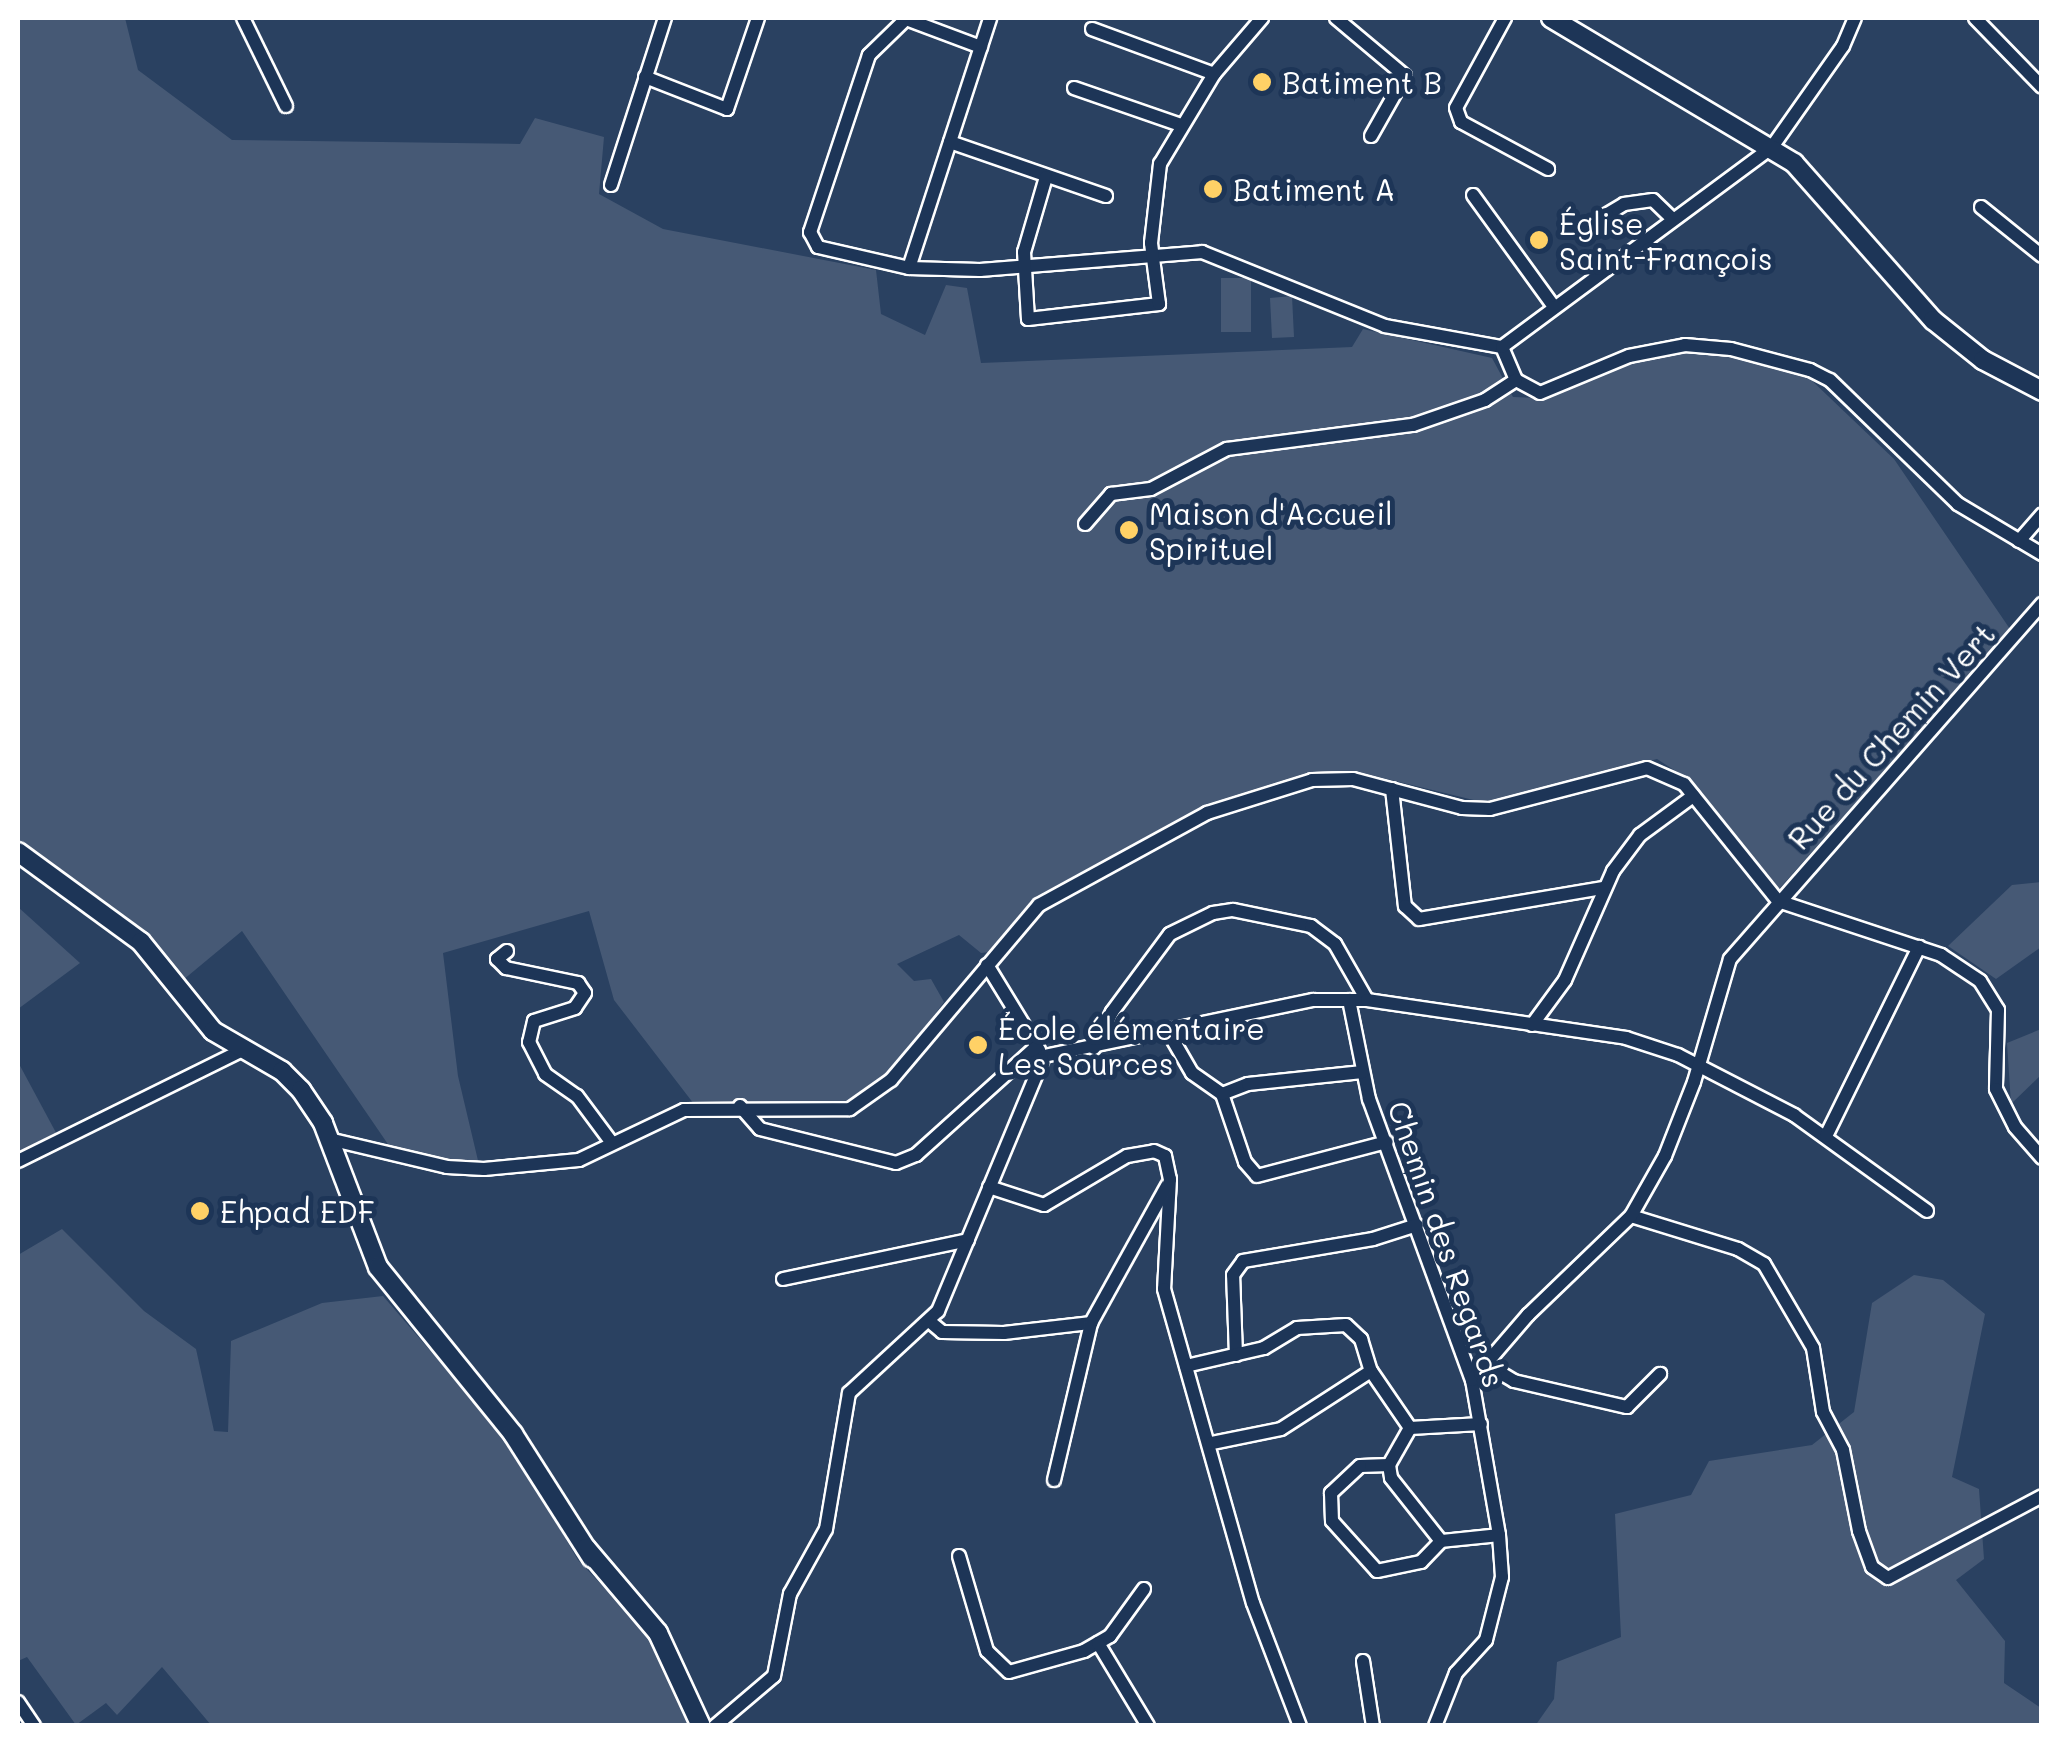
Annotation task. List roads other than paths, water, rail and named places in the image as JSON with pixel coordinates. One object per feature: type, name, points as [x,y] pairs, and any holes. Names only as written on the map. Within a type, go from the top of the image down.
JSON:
[{"type":"street","points":[[243,18],[286,106]]},
{"type":"street","points":[[611,186],[665,18]]},
{"type":"street","points":[[645,77],[727,109],[758,18]]},
{"type":"street","points":[[980,47],[906,18],[869,55],[812,239],[818,247],[908,268],[1022,266],[1151,251],[1202,252],[1384,326],[1502,347]]},
{"type":"street","points":[[908,268],[990,18]]},
{"type":"street","points":[[1046,178],[1022,266],[1028,319],[1159,304],[1151,251],[1160,164],[1214,74],[1262,18]]},
{"type":"street","points":[[1336,18],[1405,76],[1371,136]]},
{"type":"street","points":[[1505,18],[1456,108],[1461,122],[1548,168]]},
{"type":"street","points":[[1551,18],[1772,147],[1820,186],[1940,327],[1982,360],[2042,391]]},
{"type":"street","points":[[1502,347],[1552,304],[1772,147],[1844,46],[1855,18]]},
{"type":"street","points":[[1975,18],[2042,87]]},
{"type":"street","points":[[1092,30],[1214,74]]},
{"type":"street","points":[[1074,88],[1181,124]]},
{"type":"street","points":[[950,142],[1106,196]]},
{"type":"street","points":[[1473,195],[1552,304]]},
{"type":"street","points":[[1606,215],[1624,204],[1653,200],[1673,219]]},
{"type":"street","points":[[1982,206],[2042,256]]},
{"type":"street","points":[[1502,347],[1516,380],[1548,393],[1629,356],[1685,345],[1732,349],[1810,370],[1830,380],[1958,504],[2042,554]]},
{"type":"street","points":[[1085,524],[1110,494],[1151,489],[1227,449],[1413,425],[1484,400],[1516,380]]},
{"type":"street","points":[[2019,541],[2042,514]]},
{"type":"street","name":"Rue du Chemin Vert","points":[[1472,1380],[1489,1366],[1528,1315],[1632,1216],[1666,1156],[1730,958],[2042,604]]},
{"type":"street","points":[[329,1139],[447,1167],[484,1169],[579,1160],[684,1110],[740,1106],[822,1112],[861,1104],[891,1080],[1047,898],[1207,813],[1312,780],[1353,779],[1490,809],[1647,768],[1674,774],[1778,900],[1919,947],[1968,970],[1991,993],[1998,1010],[1996,1089],[2014,1127],[2042,1158]]},
{"type":"street","points":[[1392,789],[1402,893],[1420,919],[1602,888]]},
{"type":"street","points":[[1532,1025],[1566,980],[1602,888],[1640,835],[1693,796]]},
{"type":"street","points":[[18,852],[140,942],[204,1022],[292,1080],[329,1139],[364,1239],[422,1322],[513,1434],[592,1558],[665,1645],[705,1723],[767,1686],[779,1664],[790,1594],[826,1529],[849,1393],[929,1321],[990,1187],[1040,1051]]},
{"type":"street","points":[[1094,1048],[1094,1038],[1170,934],[1198,916],[1232,910],[1312,926],[1336,944],[1367,1000]]},
{"type":"street","points":[[1826,1136],[1919,947]]},
{"type":"street","points":[[507,951],[496,959],[506,968],[578,983],[586,992],[575,1008],[534,1021],[529,1042],[545,1074],[577,1096],[612,1143]]},
{"type":"street","points":[[986,965],[1040,1051]]},
{"type":"street","name":"Chemin des Regards","points":[[1350,1000],[1362,1072],[1472,1380],[1499,1536],[1502,1577],[1486,1640],[1456,1673],[1435,1726]]},
{"type":"street","points":[[740,1106],[760,1129],[896,1162],[916,1155],[1040,1051],[1094,1048],[1284,1003],[1367,1000],[1626,1038],[1694,1066],[1826,1136],[1927,1211]]},
{"type":"street","points":[[1166,1028],[1192,1074],[1222,1094],[1250,1172],[1268,1176],[1387,1142]]},
{"type":"street","points":[[18,1161],[243,1050]]},
{"type":"street","points":[[1222,1094],[1248,1084],[1362,1072]]},
{"type":"street","points":[[990,1187],[1044,1204],[1127,1156],[1154,1151],[1165,1156],[1170,1179],[1164,1289],[1212,1444],[1252,1603],[1300,1726]]},
{"type":"street","points":[[1054,1480],[1090,1324],[1170,1179]]},
{"type":"street","points":[[1632,1216],[1738,1250],[1764,1264],[1813,1348],[1822,1412],[1843,1450],[1872,1567],[1888,1578],[2042,1496]]},
{"type":"street","points":[[1236,1355],[1233,1275],[1243,1260],[1374,1239],[1417,1225]]},
{"type":"street","points":[[783,1279],[968,1240]]},
{"type":"street","points":[[929,1321],[942,1332],[1004,1333],[1090,1324]]},
{"type":"street","points":[[422,1322],[544,1472],[592,1558]]},
{"type":"street","points":[[1186,1366],[1264,1348],[1298,1328],[1346,1325],[1361,1339],[1371,1370],[1410,1428]]},
{"type":"street","points":[[1489,1366],[1514,1380],[1626,1407],[1660,1374]]},
{"type":"street","points":[[1212,1444],[1282,1429],[1371,1370]]},
{"type":"street","points":[[1410,1428],[1481,1424]]},
{"type":"street","points":[[1410,1428],[1389,1465],[1391,1478],[1441,1541]]},
{"type":"street","points":[[1389,1465],[1360,1466],[1338,1480],[1331,1493],[1332,1521],[1377,1572],[1421,1562],[1441,1541],[1499,1536]]},
{"type":"street","points":[[959,1556],[987,1650],[1000,1670],[1050,1663],[1098,1643],[1131,1615],[1144,1589]]},
{"type":"street","points":[[1098,1643],[1148,1726]]},
{"type":"street","points":[[1363,1661],[1373,1726]]},
{"type":"street","points":[[18,1705],[34,1726]]},
{"type":"place","name":"Batiment B","points":[[1262,82]]},
{"type":"place","name":"Batiment A","points":[[1213,189]]},
{"type":"place","name":"Église Saint-François","points":[[1539,240]]},
{"type":"place","name":"Maison d'Accueil Spirituel","points":[[1129,530]]},
{"type":"place","name":"École élémentaire Les Sources","points":[[978,1045]]},
{"type":"place","name":"Ehpad EDF","points":[[200,1211]]}]
